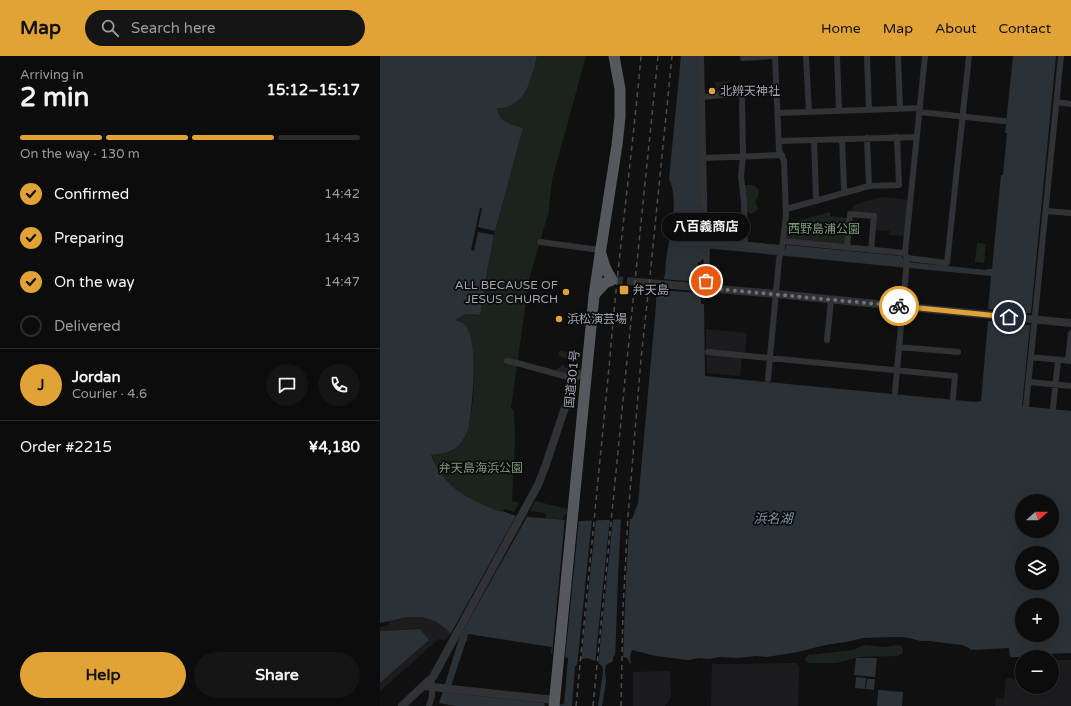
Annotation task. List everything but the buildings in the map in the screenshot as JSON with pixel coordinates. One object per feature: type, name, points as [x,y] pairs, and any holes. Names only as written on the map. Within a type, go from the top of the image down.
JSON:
[{"type":"highway","name":"国道301号","points":[[554,703],[594,295],[617,149],[620,117],[620,89],[614,56]]},
{"type":"highway","points":[[594,295],[603,286],[614,280],[605,267],[600,250]]},
{"type":"street","points":[[702,56],[703,158],[707,244],[704,288]]},
{"type":"street","points":[[743,58],[775,56],[779,150],[784,161],[786,208],[768,379]]},
{"type":"street","points":[[806,56],[809,112]]},
{"type":"street","points":[[837,56],[839,110]]},
{"type":"street","points":[[867,56],[869,109]]},
{"type":"street","points":[[898,56],[900,108]]},
{"type":"street","points":[[895,392],[925,56]]},
{"type":"street","points":[[707,244],[846,248],[871,250],[948,263],[968,56]]},
{"type":"street","points":[[1026,406],[1061,56]]},
{"type":"street","points":[[702,97],[776,90]]},
{"type":"street","points":[[742,94],[743,156],[741,176],[744,202],[745,245]]},
{"type":"street","points":[[1056,102],[1071,104]]},
{"type":"street","points":[[778,113],[900,108],[962,117],[1004,121]]},
{"type":"street","points":[[786,208],[869,186],[899,185],[897,137]]},
{"type":"street","points":[[779,141],[917,137]]},
{"type":"street","points":[[867,138],[869,186]]},
{"type":"street","points":[[842,139],[845,193]]},
{"type":"street","points":[[814,140],[817,200]]},
{"type":"street","points":[[703,158],[782,155]]},
{"type":"street","points":[[846,248],[850,210],[874,216],[871,250]]},
{"type":"street","points":[[1046,211],[1071,213]]},
{"type":"street","points":[[540,242],[600,250]]},
{"type":"street","points":[[637,282],[1071,323]]},
{"type":"street","points":[[827,340],[831,300]]},
{"type":"street","points":[[1031,357],[1070,361],[1071,333]]},
{"type":"street","points":[[899,347],[958,352]]},
{"type":"street","points":[[708,352],[955,376],[953,398]]},
{"type":"street","points":[[1054,408],[1058,360]]},
{"type":"street","points":[[507,361],[575,379]]},
{"type":"street","points":[[402,706],[433,677],[534,493],[542,476],[576,376],[586,374]]},
{"type":"street","points":[[1029,382],[1071,386]]},
{"type":"street","points":[[429,706],[432,696],[433,677]]},
{"type":"street","points":[[423,686],[554,703]]},
{"type":"shaded area","points":[[728,81],[729,93],[716,94],[715,82]]},
{"type":"shaded area","points":[[882,197],[909,200],[905,236],[889,235],[890,231],[875,230],[876,215],[852,212],[853,205]]},
{"type":"shaded area","points":[[706,329],[747,333],[745,354],[706,350]]},
{"type":"shaded area","points":[[706,353],[742,357],[740,376],[707,373]]},
{"type":"shaded area","points":[[408,617],[421,617],[435,621],[451,634],[445,640],[439,639],[380,691],[380,683],[429,640],[419,629],[380,631],[380,627],[390,625],[389,621]]},
{"type":"shaded area","points":[[1059,660],[1071,660],[1071,706],[995,706],[996,698],[1004,699],[1006,678],[1015,679],[1015,694],[1059,694]]},
{"type":"shaded area","points":[[796,663],[799,666],[798,706],[711,706],[712,664]]},
{"type":"shaded area","points":[[670,671],[671,697],[665,706],[633,706],[633,672]]},
{"type":"green space","name":"弁天島海浜公園","points":[[537,56],[586,56],[552,180],[548,217],[529,280],[511,408],[514,411],[515,441],[512,501],[519,503],[514,512],[504,509],[501,512],[478,503],[459,492],[443,476],[431,454],[460,444],[465,436],[469,424],[474,390],[472,341],[465,326],[456,320],[464,315],[480,315],[494,235],[523,128],[503,120],[498,113],[497,107],[523,94],[533,74]]},
{"type":"green space","points":[[747,185],[754,186],[759,191],[755,202],[758,208],[752,213],[747,212],[744,187]]},
{"type":"green space","name":"西野島浦公園","points":[[830,212],[830,216],[848,218],[844,245],[788,239],[786,237],[788,224]]},
{"type":"green space","points":[[709,213],[716,220],[722,222],[722,226],[716,228],[715,230],[718,233],[728,236],[728,241],[707,238],[707,216]]},
{"type":"green space","points":[[977,243],[986,244],[984,263],[975,262]]},
{"type":"green space","points":[[561,351],[573,353],[573,356],[576,359],[569,359],[559,355],[558,353]]},
{"type":"green space","points":[[563,364],[565,368],[572,368],[573,371],[571,375],[554,371]]},
{"type":"green space","points":[[535,501],[567,509],[567,513],[563,519],[546,518],[545,513],[530,511]]},
{"type":"green space","points":[[864,645],[884,647],[897,645],[901,646],[903,653],[898,656],[859,657],[837,663],[809,663],[805,660],[808,655],[853,650]]},
{"type":"water","name":"浜名湖","points":[[380,56],[537,56],[530,82],[521,98],[507,107],[497,108],[500,117],[503,120],[523,128],[494,235],[480,315],[464,315],[456,320],[464,324],[469,332],[472,343],[474,372],[472,403],[467,433],[461,443],[453,449],[431,455],[437,467],[451,485],[459,492],[478,503],[516,516],[580,521],[632,519],[638,503],[656,297],[665,276],[666,260],[673,219],[674,198],[669,179],[681,56],[699,56],[703,243],[785,250],[787,245],[901,256],[906,262],[987,270],[992,269],[1001,175],[1003,175],[1007,133],[1005,133],[1013,56],[1056,56],[1031,313],[1025,313],[1024,325],[1030,325],[1022,406],[1071,411],[1071,653],[1059,653],[1059,650],[1015,650],[1015,657],[1010,657],[1009,648],[971,650],[962,645],[921,641],[904,637],[863,638],[767,657],[720,657],[688,660],[656,656],[632,650],[630,664],[627,658],[615,655],[613,657],[613,661],[606,665],[606,682],[602,706],[598,706],[603,668],[597,662],[587,658],[578,661],[577,665],[575,666],[572,706],[552,706],[564,704],[568,658],[551,653],[552,647],[468,634],[467,641],[449,692],[545,703],[544,705],[546,706],[455,706],[439,703],[460,636],[451,634],[435,621],[421,617],[408,617],[380,623]],"holes":[[[704,248],[991,276],[988,309],[994,310],[993,321],[988,321],[981,401],[976,402],[705,376],[704,304],[701,304],[699,292],[698,262],[701,262],[701,260],[704,259]]]},
{"type":"water","points":[[420,629],[429,640],[380,683],[380,631]]},
{"type":"water","points":[[856,658],[877,658],[875,677],[854,675]]},
{"type":"water","points":[[856,677],[866,678],[865,689],[855,688]]},
{"type":"water","points":[[867,679],[875,679],[874,690],[866,689]]},
{"type":"water","points":[[878,690],[903,692],[902,706],[877,706]]},
{"type":"pier","points":[[480,208],[482,208],[478,227],[495,231],[494,235],[478,232],[474,251],[471,250]]},
{"type":"pier","points":[[662,279],[700,282],[701,293],[658,290]]},
{"type":"pier","points":[[994,311],[1025,314],[1024,324],[993,321]]},
{"type":"pier","points":[[516,516],[527,517],[460,636],[450,635]]},
{"type":"pier","points":[[630,517],[623,659],[616,657],[615,661],[621,518]]},
{"type":"pier","points":[[565,518],[579,519],[565,659],[552,655]]},
{"type":"pier","points":[[592,518],[596,518],[581,661],[577,667]]},
{"type":"pier","points":[[610,518],[613,518],[598,666],[595,663]]},
{"type":"tunnel","points":[[615,280],[637,282]]},
{"type":"railway","points":[[576,706],[617,282],[641,56]]},
{"type":"railway","points":[[593,706],[658,56]]},
{"type":"railway","points":[[621,706],[623,609],[628,516],[641,359],[672,56]]},
{"type":"way so far","points":[[706,281],[706,288],[899,306]]},
{"type":"place","name":"北辨天神社","points":[[712,91]]},
{"type":"place","name":"八百義商店","points":[[706,281]]},
{"type":"place","name":"弁天島","points":[[624,290]]},
{"type":"place","name":"ALL BECAUSE OF JESUS CHURCH","points":[[566,292]]},
{"type":"place","name":"浜松演芸場","points":[[559,319]]},
{"type":"route","points":[[899,306],[1009,317]]}]
